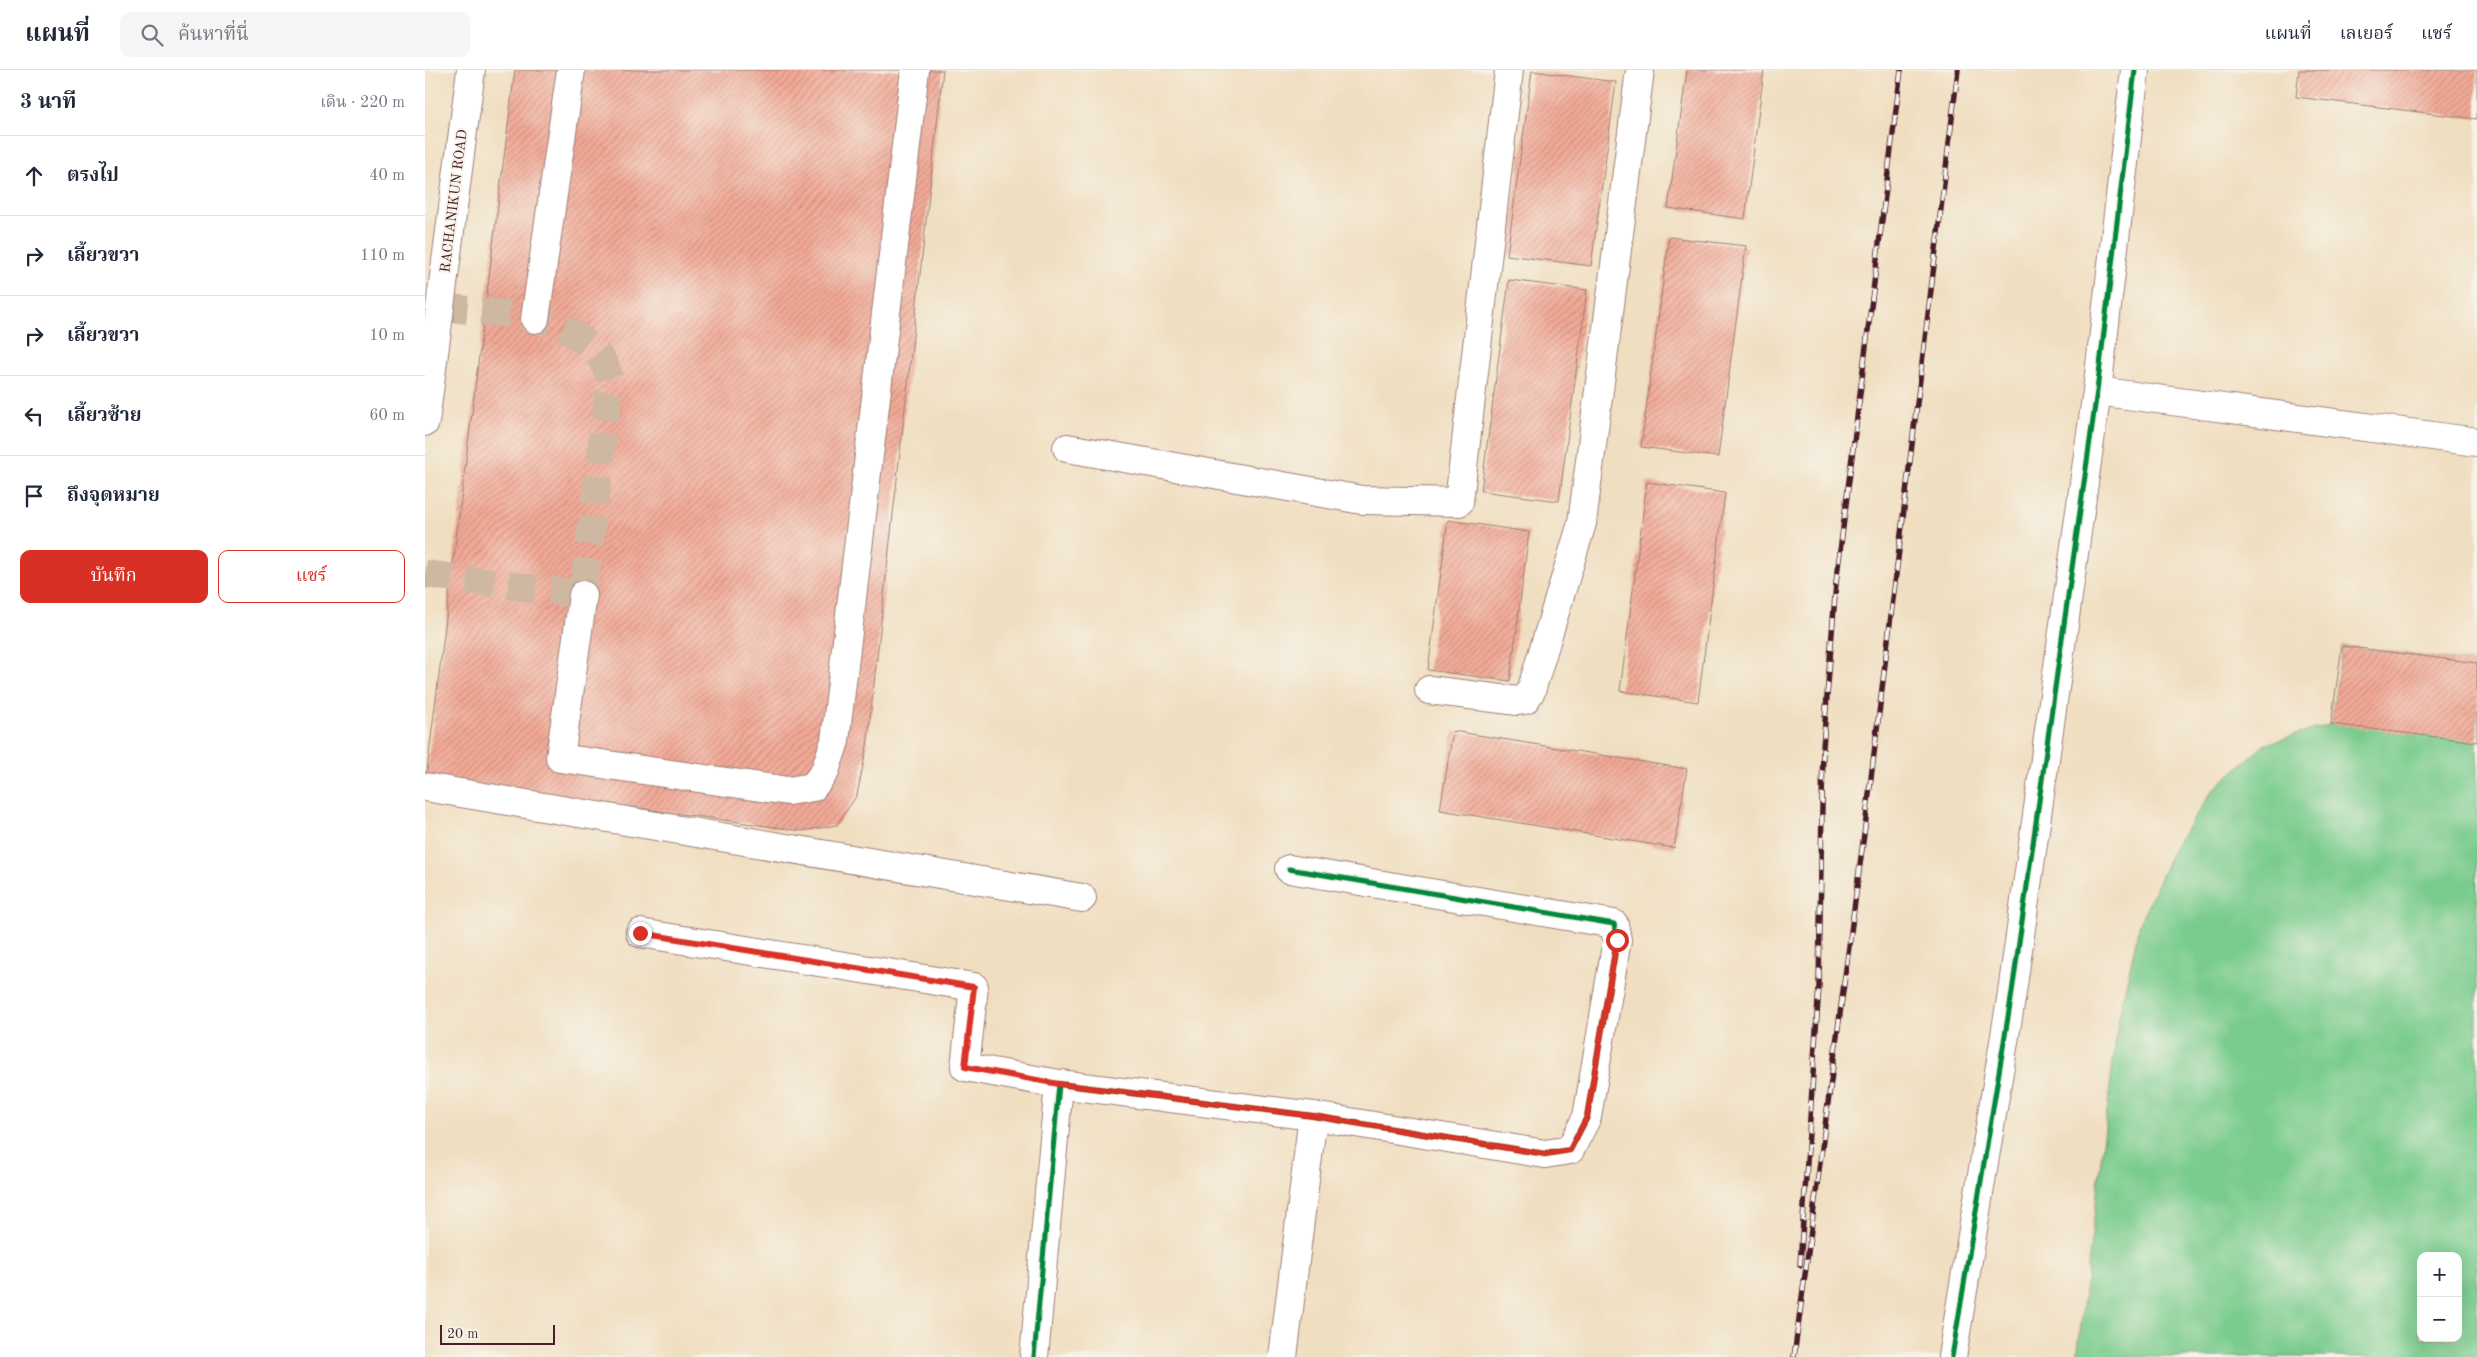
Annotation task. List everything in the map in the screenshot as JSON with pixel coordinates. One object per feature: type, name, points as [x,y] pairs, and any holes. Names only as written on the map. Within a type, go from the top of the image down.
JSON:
[{"type":"street","name":"RACHANIKUN ROAD","points":[[425,422],[471,70]]},
{"type":"street","points":[[535,319],[571,70]]},
{"type":"street","points":[[583,595],[560,758],[787,791],[813,787],[825,771],[835,741],[915,70]]},
{"type":"street","points":[[1067,448],[1362,500],[1459,502],[1509,70]]},
{"type":"street","points":[[1429,690],[1517,701],[1525,700],[1531,691],[1582,523],[1640,70]]},
{"type":"street","points":[[1952,1357],[2011,999],[2097,391],[2135,70]]},
{"type":"street","points":[[2097,391],[2477,442]]},
{"type":"street","points":[[425,787],[1082,898]]},
{"type":"street","points":[[640,933],[974,987],[965,1067],[1059,1084],[1313,1116],[1545,1154],[1570,1150],[1587,1117],[1617,940],[1614,924],[1289,869]]},
{"type":"street","points":[[1034,1357],[1059,1084]]},
{"type":"street","points":[[1283,1357],[1313,1116]]},
{"type":"green space","points":[[2342,646],[2477,663],[2477,1357],[2077,1357],[2118,1021],[2140,923],[2172,851],[2213,790],[2264,745],[2331,724]]},
{"type":"building","points":[[515,70],[943,70],[867,746],[857,795],[837,825],[802,831],[426,778]]},
{"type":"building","points":[[1687,70],[1764,70],[1745,219],[1668,208]]},
{"type":"building","points":[[2299,70],[2477,70],[2477,119],[2296,97]]},
{"type":"building","points":[[1532,71],[1616,82],[1591,266],[1507,255]]},
{"type":"building","points":[[1669,237],[1746,246],[1718,457],[1641,447]]},
{"type":"building","points":[[1509,280],[1587,290],[1559,501],[1481,491]]},
{"type":"building","points":[[1647,482],[1725,493],[1698,702],[1620,691]]},
{"type":"building","points":[[1448,520],[1529,532],[1510,681],[1428,670]]},
{"type":"building","points":[[2342,646],[2477,663],[2477,742],[2331,724]]},
{"type":"building","points":[[1453,731],[1687,769],[1674,848],[1440,810]]},
{"type":"tunnel","points":[[425,574],[583,595],[610,380],[606,366],[586,343],[569,332],[549,323],[506,314],[441,307]]},
{"type":"railway","points":[[1800,1265],[1819,986],[1823,747],[1836,583],[1901,70]]},
{"type":"railway","points":[[1794,1357],[1865,827],[1958,70]]},
{"type":"cycle path","points":[[1952,1357],[2011,999],[2097,391],[2135,70]]},
{"type":"cycle path","points":[[1034,1357],[1059,1084],[1313,1116],[1545,1154],[1570,1150],[1587,1117],[1617,940],[1614,924],[1289,869]]},
{"type":"route","points":[[640,933],[974,987],[965,1067],[1059,1084],[1313,1116],[1545,1154],[1570,1150],[1587,1117],[1617,940]]}]
